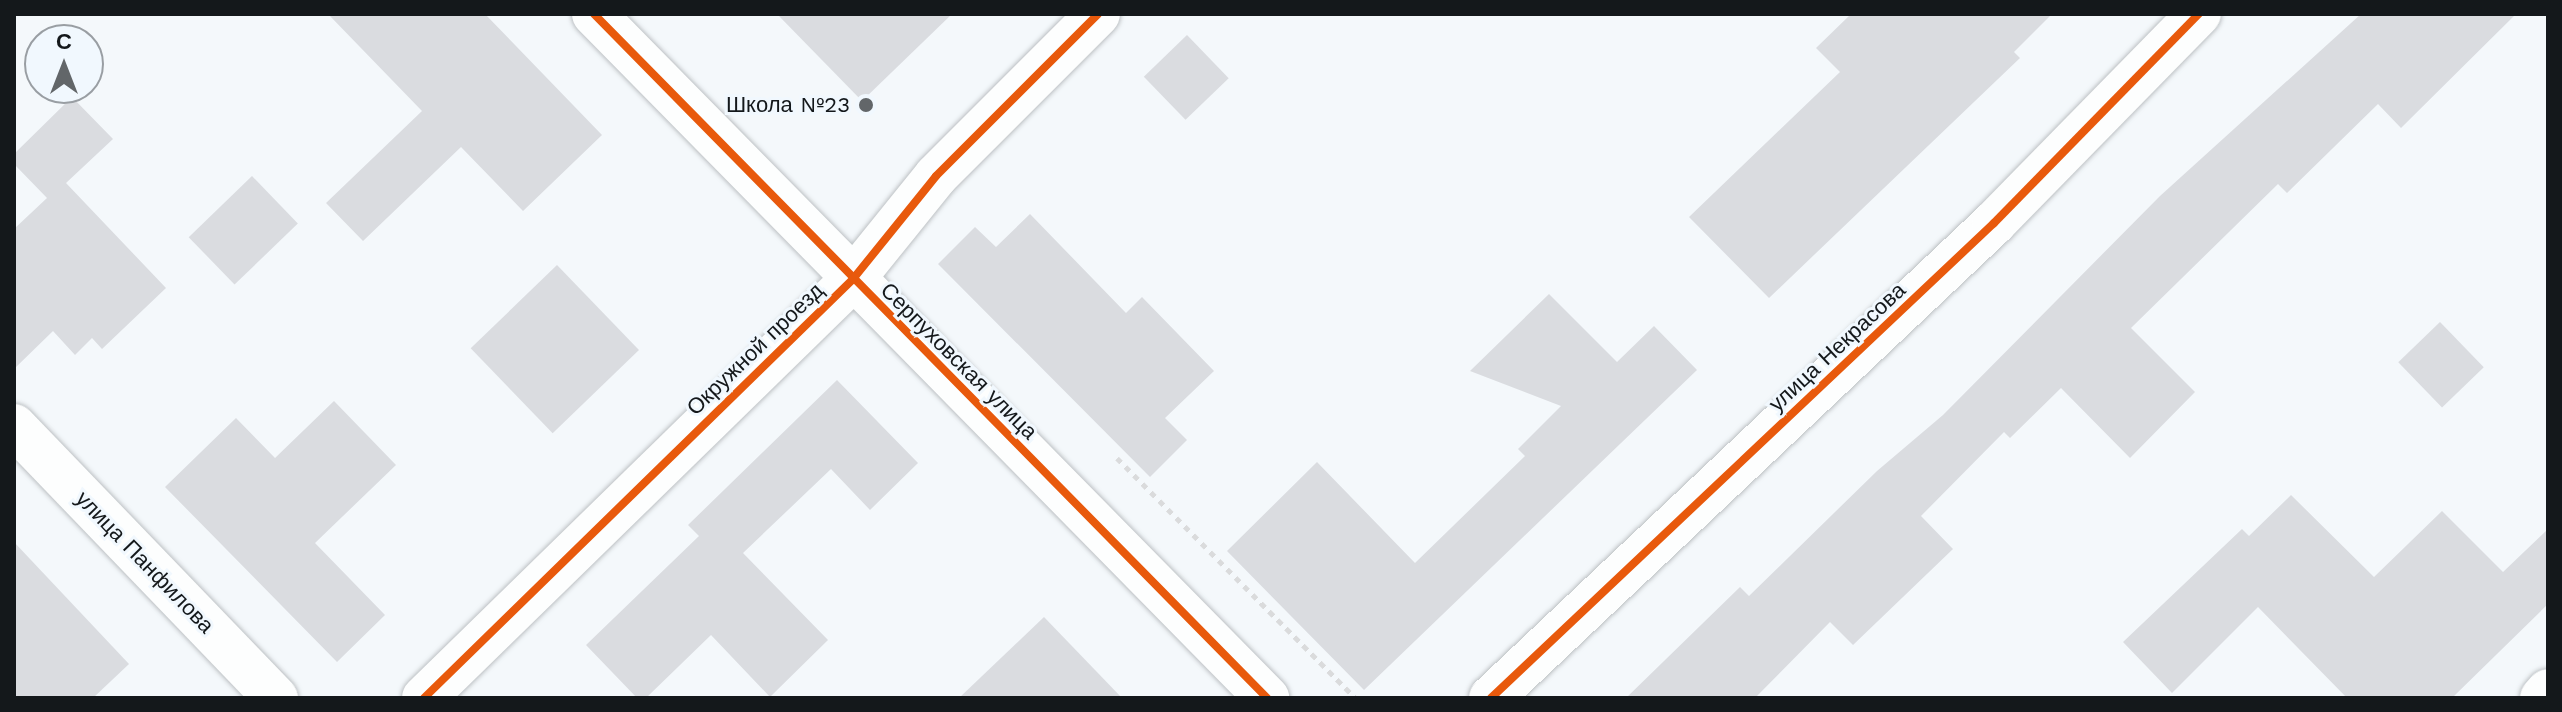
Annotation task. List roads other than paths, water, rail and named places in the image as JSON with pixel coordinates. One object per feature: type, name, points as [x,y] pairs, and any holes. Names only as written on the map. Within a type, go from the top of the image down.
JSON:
[{"type":"street","name":"Серпуховская улица","points":[[594,14],[1267,698]]},
{"type":"street","name":"Окружной проезд","points":[[424,698],[853,279],[936,176],[1098,14]]},
{"type":"street","name":"улица Некрасова","points":[[1491,698],[1994,223],[2199,14]]},
{"type":"street","name":"улица Панфилова","points":[[14,426],[276,698]]},
{"type":"street","points":[[2542,698],[2548,691]]},
{"type":"place","name":"Школа №23","points":[[866,105]]}]
